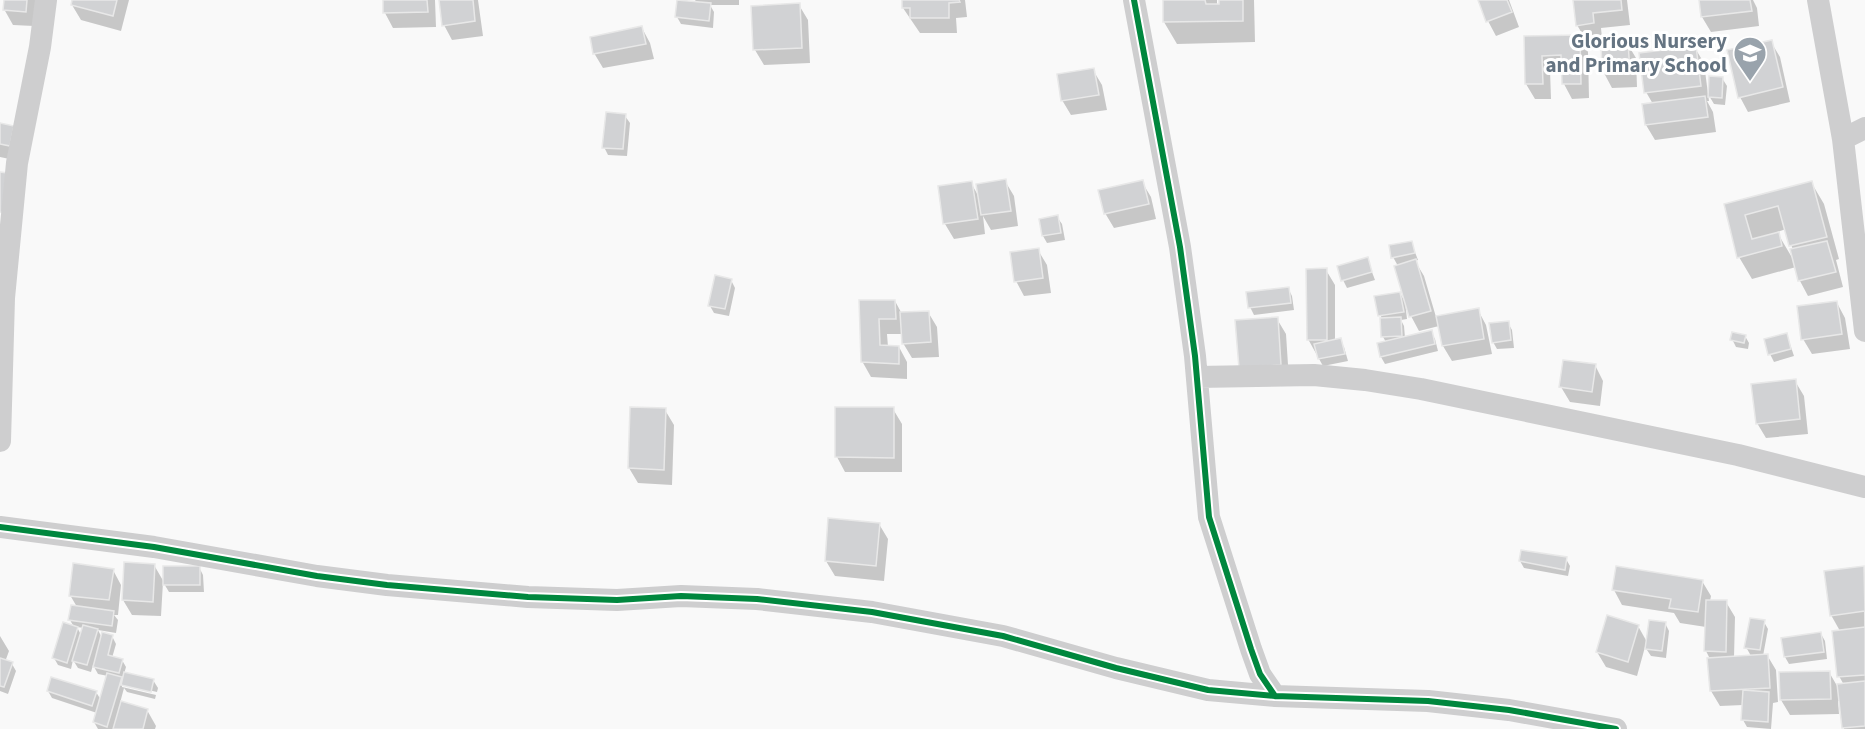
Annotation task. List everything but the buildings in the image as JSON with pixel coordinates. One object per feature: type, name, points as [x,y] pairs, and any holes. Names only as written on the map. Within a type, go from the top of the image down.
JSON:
[{"type":"street","points":[[0,441],[3,298],[16,174],[40,47],[46,0]]},
{"type":"street","points":[[1134,0],[1180,247],[1197,377],[1199,426],[1209,517],[1260,674],[1275,696]]},
{"type":"street","points":[[1818,0],[1843,140],[1865,331]]},
{"type":"street","points":[[1843,140],[1865,128]]},
{"type":"street","points":[[1197,377],[1314,375],[1421,389],[1737,455],[1865,487]]},
{"type":"street","points":[[0,527],[154,547],[317,576],[387,585],[528,597],[617,600],[681,596],[757,599],[872,612],[1003,636],[1116,668],[1208,690],[1275,696],[1428,701],[1509,710],[1616,729]]},
{"type":"cycle path","points":[[1134,0],[1180,247],[1195,356],[1209,517],[1260,674],[1275,696]]},
{"type":"cycle path","points":[[0,527],[154,547],[317,576],[387,585],[528,597],[617,600],[681,596],[757,599],[872,612],[1003,636],[1116,668],[1208,690],[1275,696],[1428,701],[1509,710],[1616,729]]},
{"type":"place","name":"Glorious Nursery and Primary School","points":[[1750,82]]}]
